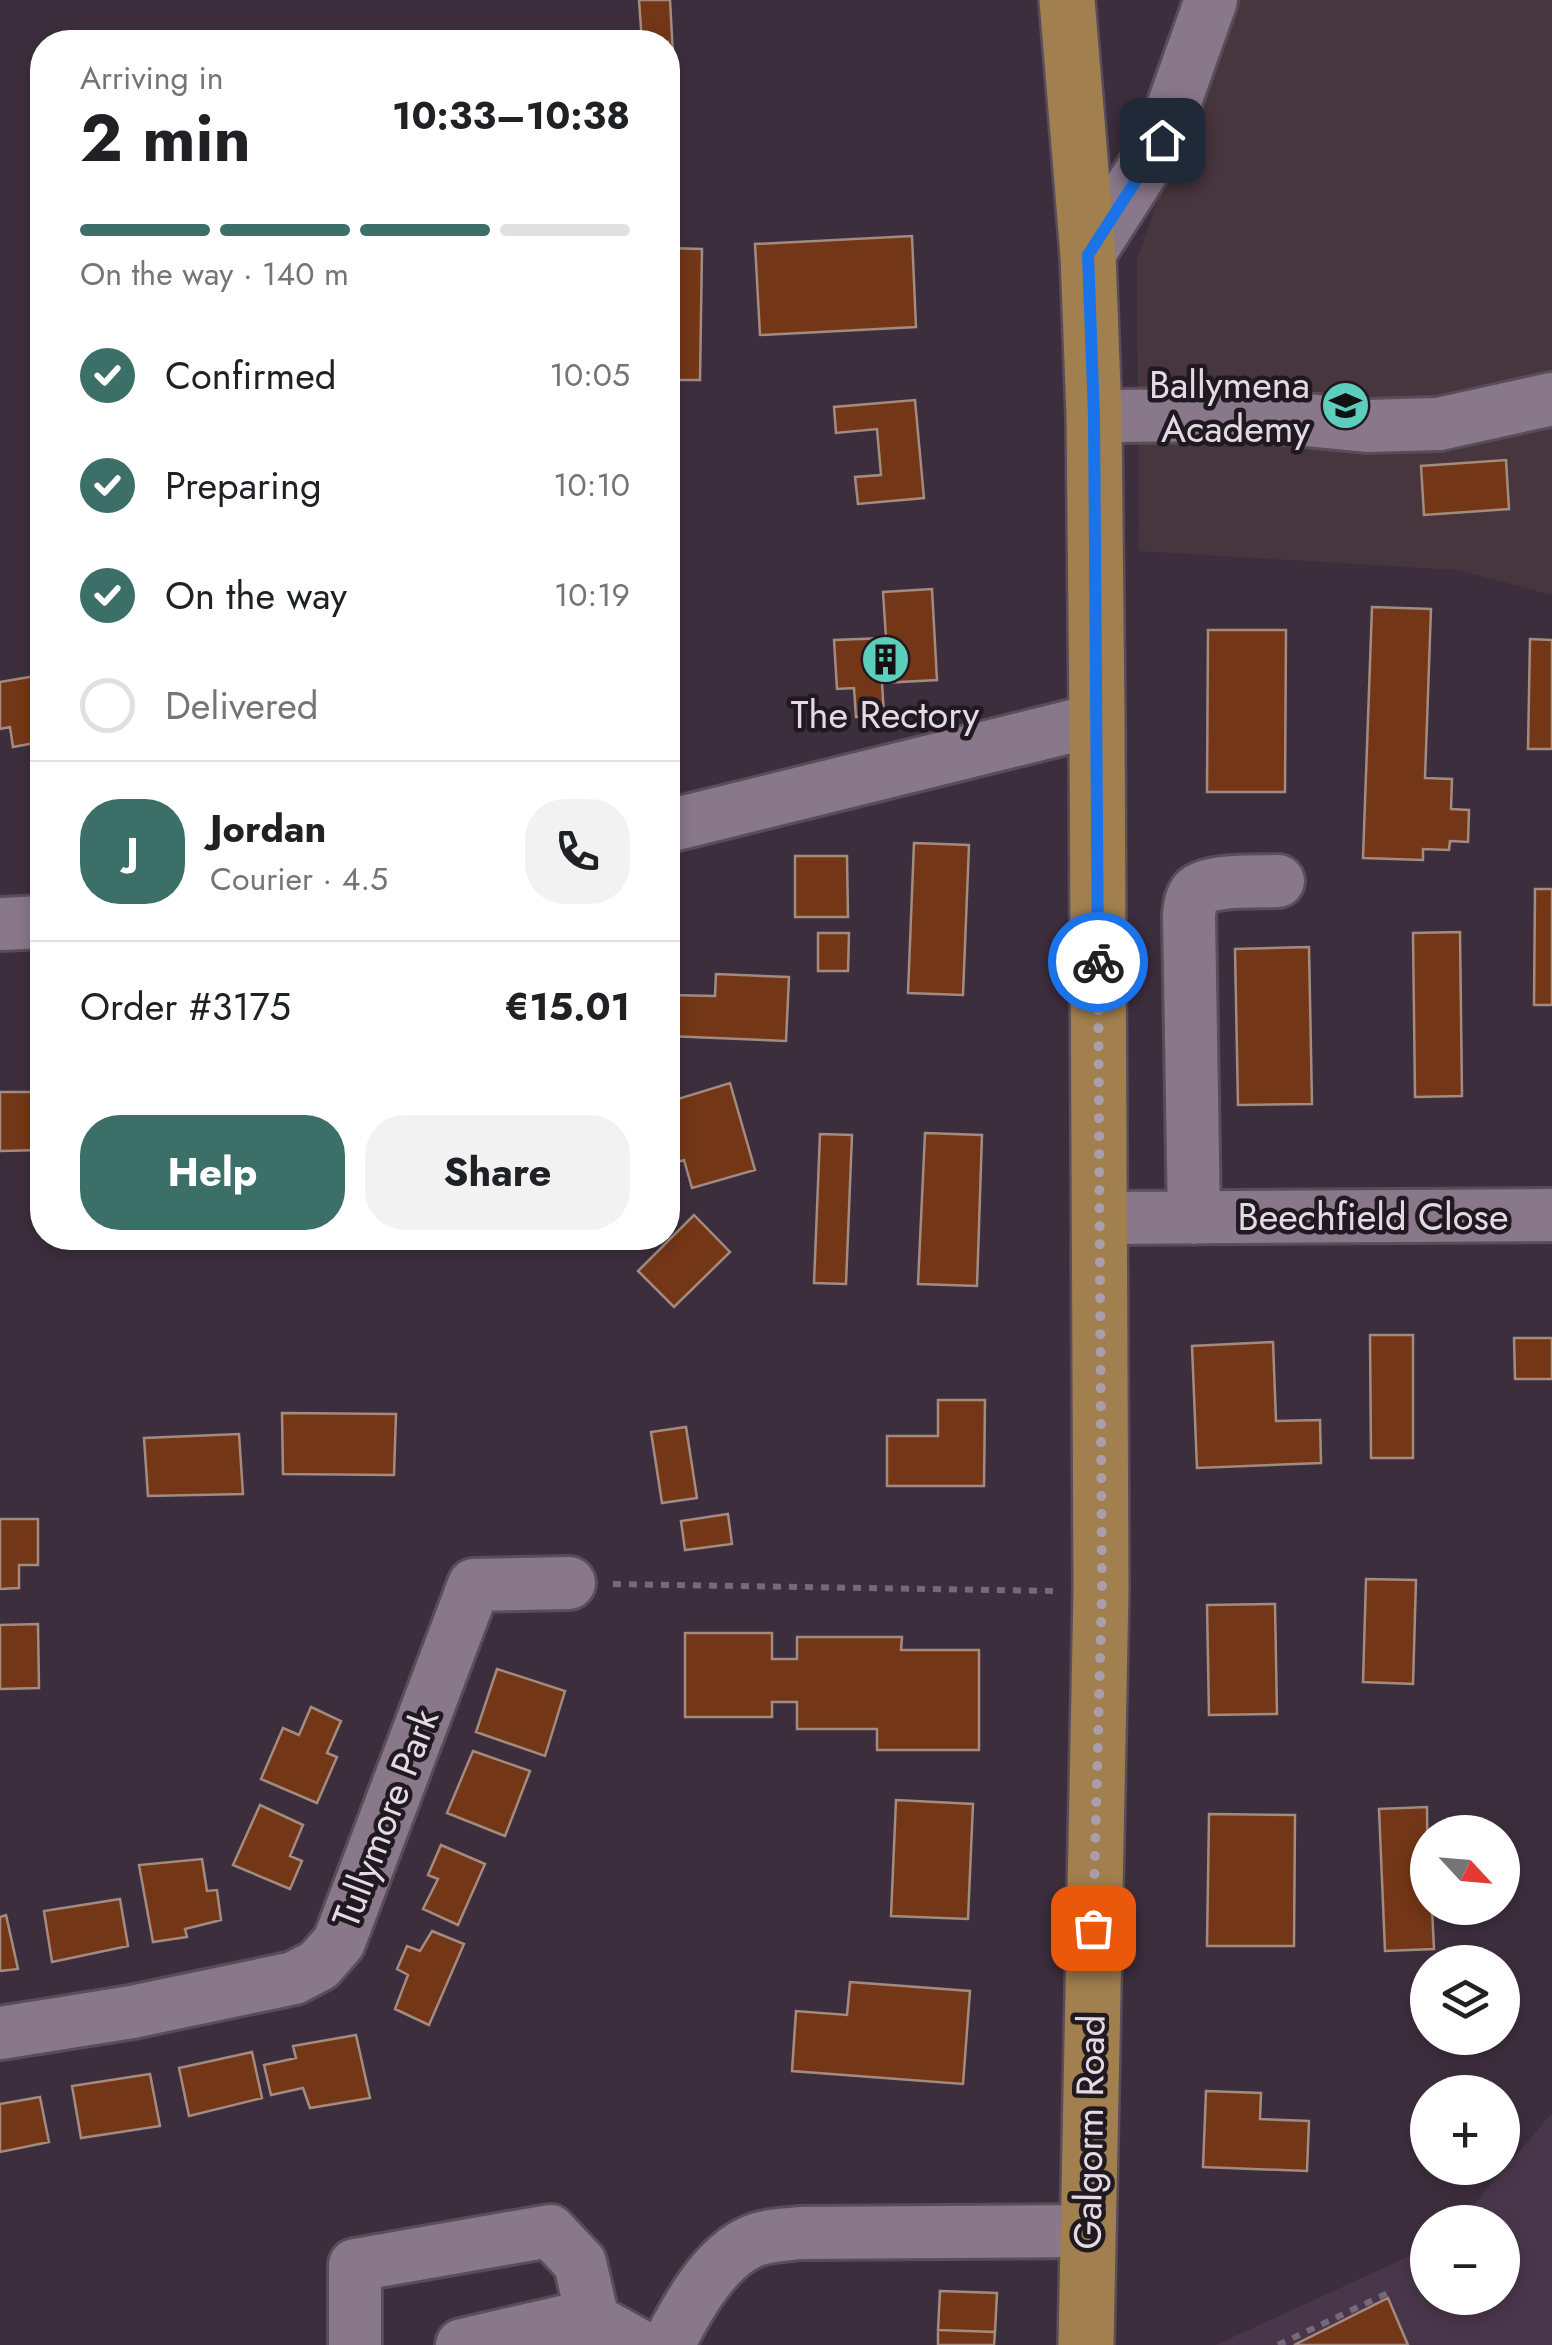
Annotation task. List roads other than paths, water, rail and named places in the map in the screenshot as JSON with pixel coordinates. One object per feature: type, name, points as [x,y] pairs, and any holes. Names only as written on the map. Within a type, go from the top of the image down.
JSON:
[{"type":"main road","name":"Galgorm Road","points":[[1067,0],[1088,255],[1097,720],[1102,1590],[1086,2345]]},
{"type":"street","points":[[1088,255],[1162,140],[1211,0]]},
{"type":"street","points":[[1094,416],[1256,415],[1367,426],[1439,424],[1552,399]]},
{"type":"street","points":[[680,823],[1097,720]]},
{"type":"street","name":"Beechfield Close","points":[[1194,1218],[1189,916],[1192,898],[1200,888],[1216,884],[1278,881]]},
{"type":"street","points":[[0,924],[30,923]]},
{"type":"street","name":"Beechfield Close","points":[[1099,1218],[1552,1215]]},
{"type":"street","name":"Tullymore Park","points":[[0,2033],[132,2012],[276,1982],[319,1965],[338,1942],[474,1585],[569,1583]]},
{"type":"street","points":[[356,2345],[355,2265],[550,2231],[580,2263],[593,2320]]},
{"type":"street","points":[[668,2345],[692,2300],[736,2251],[754,2241],[800,2233],[1087,2231]]},
{"type":"street","points":[[462,2345],[580,2318],[593,2320],[638,2345]]},
{"type":"place","name":"Ballymena Academy","points":[[1345,406]]},
{"type":"place","name":"The Rectory","points":[[885,660]]}]
